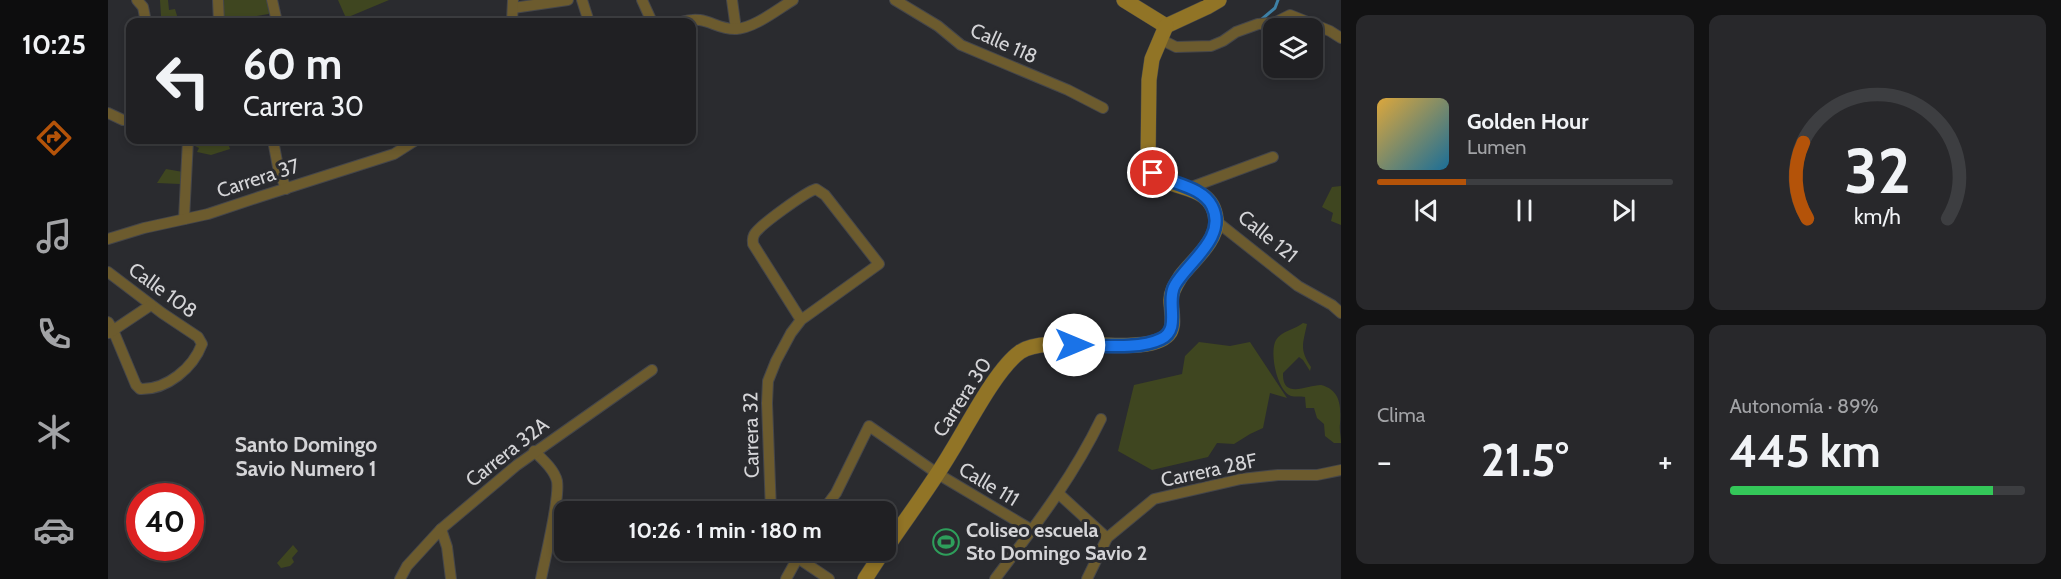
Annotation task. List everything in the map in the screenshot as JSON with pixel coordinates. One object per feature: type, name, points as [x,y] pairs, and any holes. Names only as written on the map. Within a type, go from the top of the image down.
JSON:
[{"type":"street","points":[[137,0],[143,7],[145,18]]},
{"type":"street","points":[[218,0],[219,18]]},
{"type":"street","points":[[272,0],[276,18]]},
{"type":"street","points":[[513,4],[568,0]]},
{"type":"street","points":[[582,0],[588,18]]},
{"type":"street","points":[[642,0],[650,18]]},
{"type":"street","points":[[732,0],[736,29]]},
{"type":"street","points":[[696,19],[727,28],[747,27],[794,0]]},
{"type":"street","name":"Calle 118","points":[[895,0],[938,26],[961,45],[1068,90],[1103,108]]},
{"type":"street","points":[[1124,0],[1163,32],[1176,47],[1212,46],[1236,32],[1258,24],[1274,22],[1290,15],[1330,31],[1341,38]]},
{"type":"street","points":[[1163,32],[1219,0]]},
{"type":"street","name":"Calle 121","points":[[1163,32],[1152,59],[1149,80],[1148,161],[1153,173],[1204,197],[1212,207],[1216,221],[1298,286],[1341,313]]},
{"type":"street","points":[[108,113],[123,120]]},
{"type":"street","points":[[184,219],[188,144]]},
{"type":"street","points":[[274,144],[278,167],[286,189]]},
{"type":"street","name":"Carrera 37","points":[[108,239],[286,189],[394,154],[410,144]]},
{"type":"street","points":[[1188,188],[1273,157]]},
{"type":"street","name":"Carrera 32","points":[[771,501],[767,403],[768,381],[776,361],[801,320],[879,264],[825,195],[816,189],[807,193],[754,233],[753,244],[801,320]]},
{"type":"street","name":"Carrera 30","points":[[896,534],[938,474],[998,375],[1021,351],[1038,345],[1134,345],[1162,338],[1170,332],[1173,321],[1171,298],[1174,286],[1213,236],[1216,221]]},
{"type":"street","name":"Calle 108","points":[[108,272],[198,337],[202,344],[187,368],[162,386],[144,389],[136,385],[110,328]]},
{"type":"street","points":[[110,328],[152,305]]},
{"type":"street","name":"Carrera 32A","points":[[399,579],[406,566],[441,529],[534,451],[652,370]]},
{"type":"street","points":[[995,579],[1059,494],[1084,455],[1101,419]]},
{"type":"street","name":"Calle 111","points":[[830,501],[869,426],[938,474],[1032,530]]},
{"type":"street","points":[[534,451],[553,472],[557,481],[557,494],[541,579]]},
{"type":"street","name":"Carrera 28F","points":[[1088,579],[1107,538],[1154,499],[1241,479],[1328,473],[1341,470]]},
{"type":"street","points":[[1328,473],[1341,477]]},
{"type":"street","points":[[1059,494],[1107,538]]},
{"type":"street","points":[[441,529],[447,547],[451,579]]},
{"type":"street","points":[[786,579],[791,561]]},
{"type":"street","points":[[805,561],[829,579]]},
{"type":"street","name":"Carrera 30","points":[[865,579],[877,561]]},
{"type":"green space","points":[[160,0],[168,0],[169,10],[175,9],[178,18],[161,16]]},
{"type":"green space","points":[[222,0],[271,0],[274,13],[246,18],[223,18]]},
{"type":"green space","points":[[338,0],[389,0],[346,18]]},
{"type":"green space","points":[[191,144],[228,144],[230,149],[211,155],[197,152],[199,148]]},
{"type":"green space","points":[[166,169],[183,172],[180,184],[157,183]]},
{"type":"green space","points":[[1341,186],[1341,225],[1331,221],[1333,213],[1322,207],[1332,187]]},
{"type":"green space","points":[[1303,323],[1307,324],[1303,346],[1311,367],[1310,371],[1299,357],[1283,373],[1284,381],[1291,389],[1321,385],[1333,391],[1340,406],[1341,443],[1334,443],[1325,436],[1324,424],[1317,418],[1314,408],[1306,408],[1305,397],[1291,396],[1286,393],[1278,379],[1273,353],[1276,340],[1281,334]]},
{"type":"green space","points":[[1199,342],[1230,346],[1250,342],[1287,398],[1270,393],[1263,428],[1234,444],[1217,443],[1208,457],[1152,470],[1118,451],[1134,385],[1182,374],[1185,356]]},
{"type":"green space","points":[[293,545],[298,551],[292,558],[294,562],[290,566],[281,568],[277,563]]},
{"type":"waterway","points":[[1262,19],[1275,8],[1278,0]]},
{"type":"place","name":"Coliseo escuela Sto Domingo Savio 2","points":[[946,542]]},
{"type":"district","name":"Santo Domingo Savio Numero 1","points":[[306,456]]},
{"type":"route","points":[[1074,345],[1150,343],[1170,332],[1173,321],[1171,298],[1174,286],[1213,236],[1216,221],[1212,207],[1204,197],[1153,173]]}]
